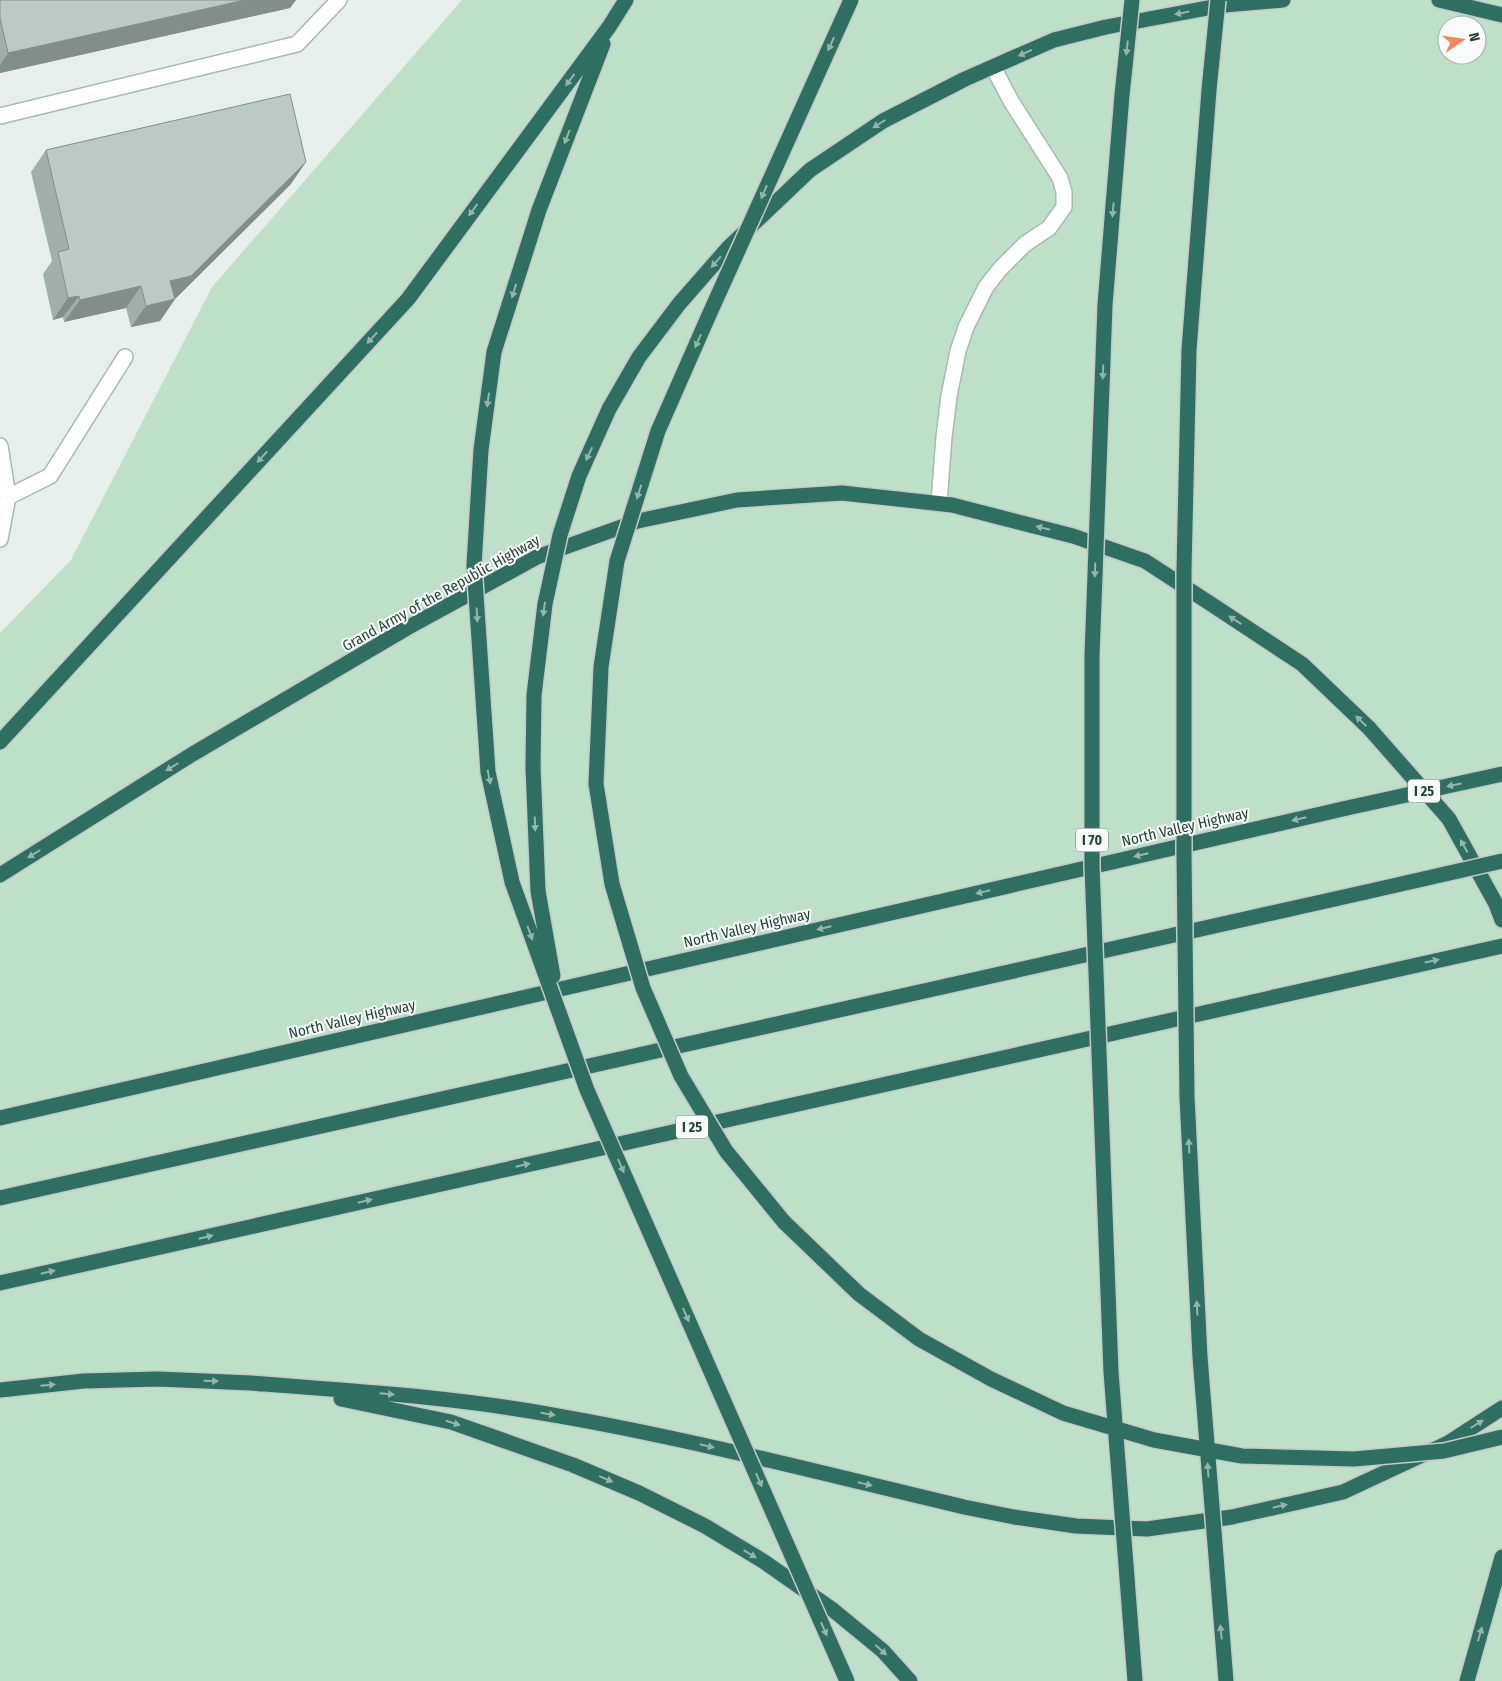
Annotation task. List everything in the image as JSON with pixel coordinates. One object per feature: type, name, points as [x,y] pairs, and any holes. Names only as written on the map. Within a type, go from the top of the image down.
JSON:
[{"type":"highway","points":[[0,742],[408,299],[609,26],[626,0]]},
{"type":"highway","points":[[852,0],[658,432],[617,561],[601,667],[596,784],[612,884],[643,988],[681,1076],[726,1150],[784,1222],[858,1294],[919,1338],[991,1379],[1063,1413],[1154,1440],[1242,1456],[1354,1459],[1444,1451],[1502,1437]]},
{"type":"highway","name":"I 70","points":[[1132,0],[1122,95],[1105,304],[1092,656],[1092,866],[1111,1372],[1136,1681]]},
{"type":"highway","points":[[1218,0],[1209,90],[1189,350],[1184,570],[1184,864],[1187,1097],[1200,1357],[1226,1681]]},
{"type":"highway","points":[[587,1090],[553,973],[538,891],[533,767],[534,695],[544,604],[560,535],[578,476],[609,409],[639,357],[679,304],[728,248],[810,170],[884,120],[965,79],[1054,40],[1106,27],[1224,5],[1283,0]]},
{"type":"highway","points":[[1439,0],[1502,15]]},
{"type":"highway","points":[[609,26],[539,210],[494,352],[481,450],[474,565],[488,772],[512,882],[587,1090],[847,1681]]},
{"type":"highway","name":"Grand Army of the Republic Highway","points":[[0,875],[191,755],[407,628],[537,557],[638,521],[738,500],[842,493],[952,505],[1074,536],[1145,561],[1302,664],[1369,728],[1449,819],[1496,904],[1502,920]]},
{"type":"highway","name":"North Valley Highway","points":[[0,1118],[1502,774]]},
{"type":"highway","points":[[0,1198],[1502,860]]},
{"type":"highway","name":"I 25","points":[[0,1283],[1502,946]]},
{"type":"highway","points":[[0,1390],[84,1381],[158,1379],[251,1383],[484,1404],[558,1415],[649,1433],[1014,1517],[1076,1526],[1147,1529],[1232,1517],[1343,1492],[1448,1443],[1502,1408]]},
{"type":"highway","points":[[251,1383],[374,1404],[452,1422],[573,1465],[639,1493],[704,1526],[763,1561],[840,1616],[883,1651],[910,1681]]},
{"type":"highway","points":[[1467,1681],[1502,1557]]},
{"type":"street","points":[[0,116],[297,44],[339,0]]},
{"type":"street","points":[[939,503],[949,396],[958,351],[966,327],[986,287],[1000,268],[1026,244],[1049,228],[1064,208],[1064,192],[1060,178],[1011,101],[993,67]]},
{"type":"street","points":[[8,497],[50,476],[125,357]]},
{"type":"street","points":[[0,446],[8,497],[0,538]]},
{"type":"green space","points":[[462,0],[1502,0],[1502,1681],[0,1681],[0,633],[71,560],[212,287]]},
{"type":"building","points":[[0,0],[245,0],[8,53],[0,18]]},
{"type":"building","points":[[290,94],[306,162],[191,276],[170,281],[175,299],[146,306],[141,286],[80,300],[79,296],[68,298],[58,252],[69,249],[46,150]]}]
